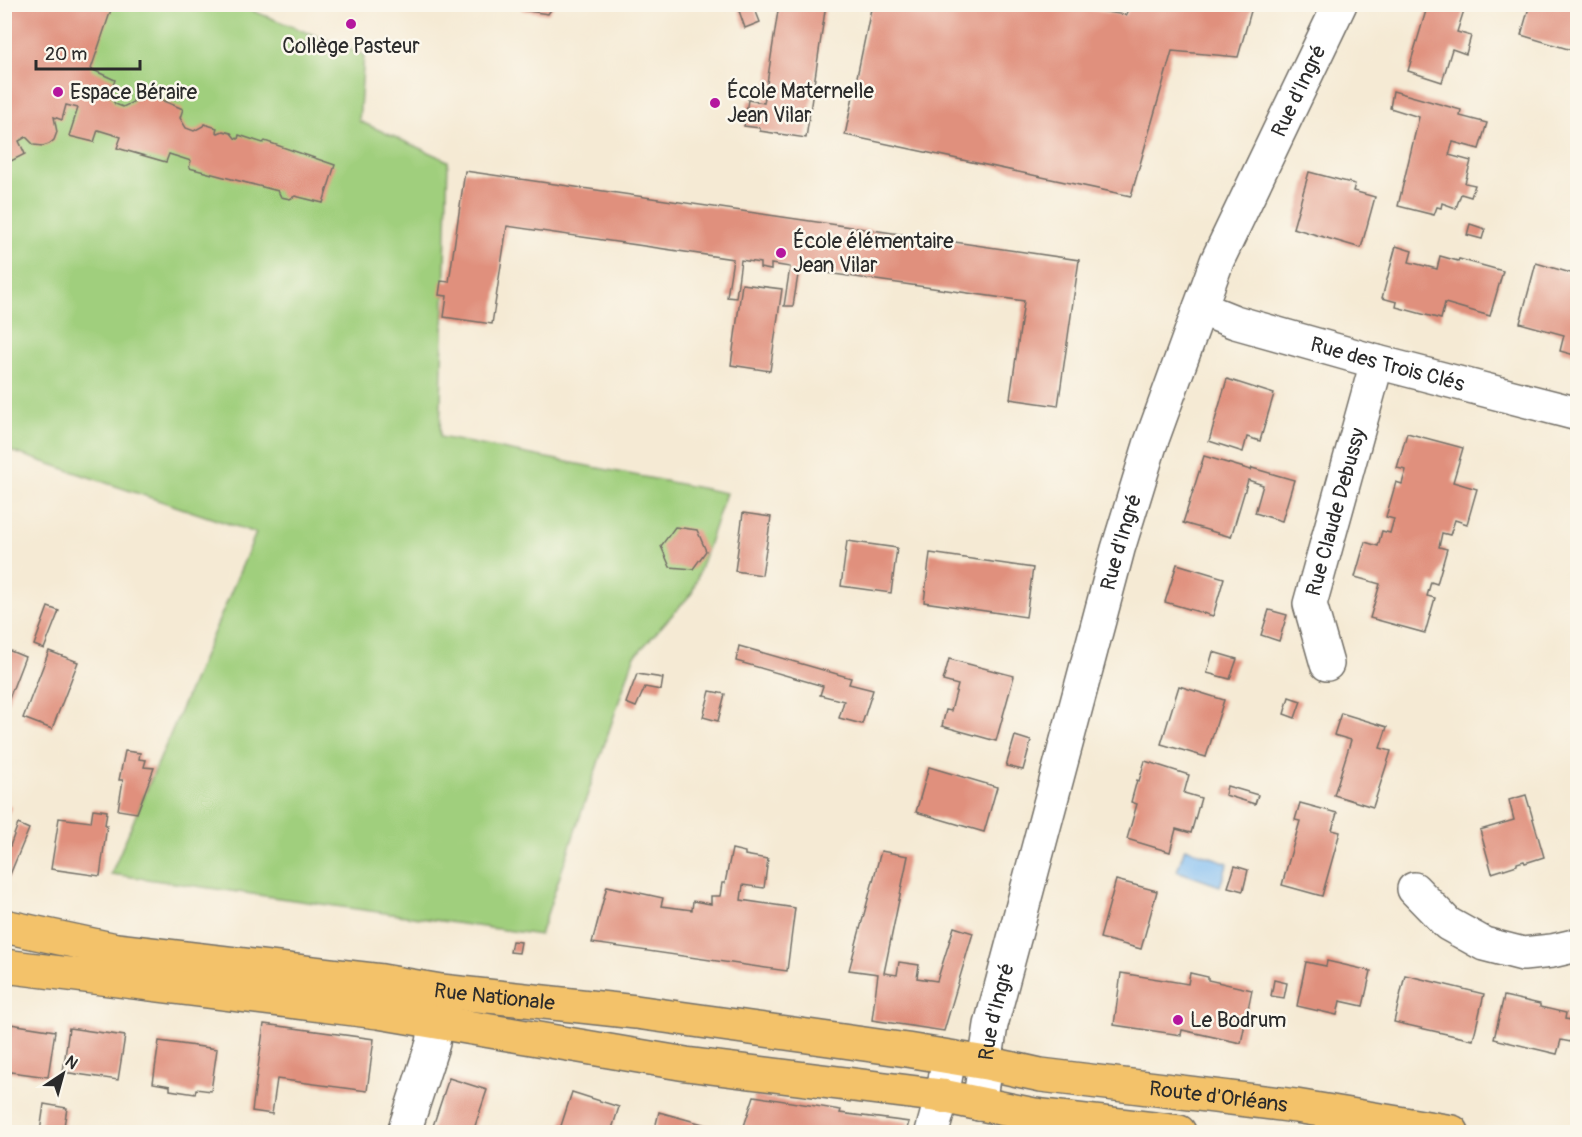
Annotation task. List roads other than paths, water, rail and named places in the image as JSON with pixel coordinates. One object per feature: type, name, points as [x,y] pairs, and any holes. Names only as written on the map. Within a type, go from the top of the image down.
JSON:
[{"type":"main road","name":"Rue Nationale","points":[[4,926],[116,950],[382,981],[439,1007],[686,1064],[942,1096],[979,1104]]},
{"type":"main road","name":"Rue Nationale","points":[[4,966],[378,1012],[439,1007],[636,1012],[986,1063]]},
{"type":"main road","name":"Route d'Orléans","points":[[986,1063],[1041,1075],[1296,1106],[1452,1132]]},
{"type":"main road","name":"Route d'Orléans","points":[[979,1104],[1034,1115],[1179,1132]]},
{"type":"street","name":"Rue d'Ingré","points":[[979,1104],[991,1025],[1118,549],[1150,445],[1217,261],[1340,4]]},
{"type":"street","name":"Rue des Trois Clés","points":[[1200,308],[1235,322],[1377,362],[1578,414]]},
{"type":"street","name":"Rue Claude Debussy","points":[[1327,664],[1310,604],[1377,362]]},
{"type":"street","points":[[1414,888],[1448,924],[1484,944],[1522,954],[1578,945]]},
{"type":"street","points":[[404,1132],[433,1043],[439,1007]]},
{"type":"street","points":[[932,1132],[950,1058]]},
{"type":"water","points":[[1185,848],[1228,863],[1220,886],[1177,871]]},
{"type":"place","name":"Collège Pasteur","points":[[351,24]]},
{"type":"place","name":"Espace Béraire","points":[[58,92]]},
{"type":"place","name":"École Maternelle Jean Vilar","points":[[715,103]]},
{"type":"place","name":"École élémentaire Jean Vilar","points":[[781,253]]},
{"type":"place","name":"Le Bodrum","points":[[1178,1020]]}]
